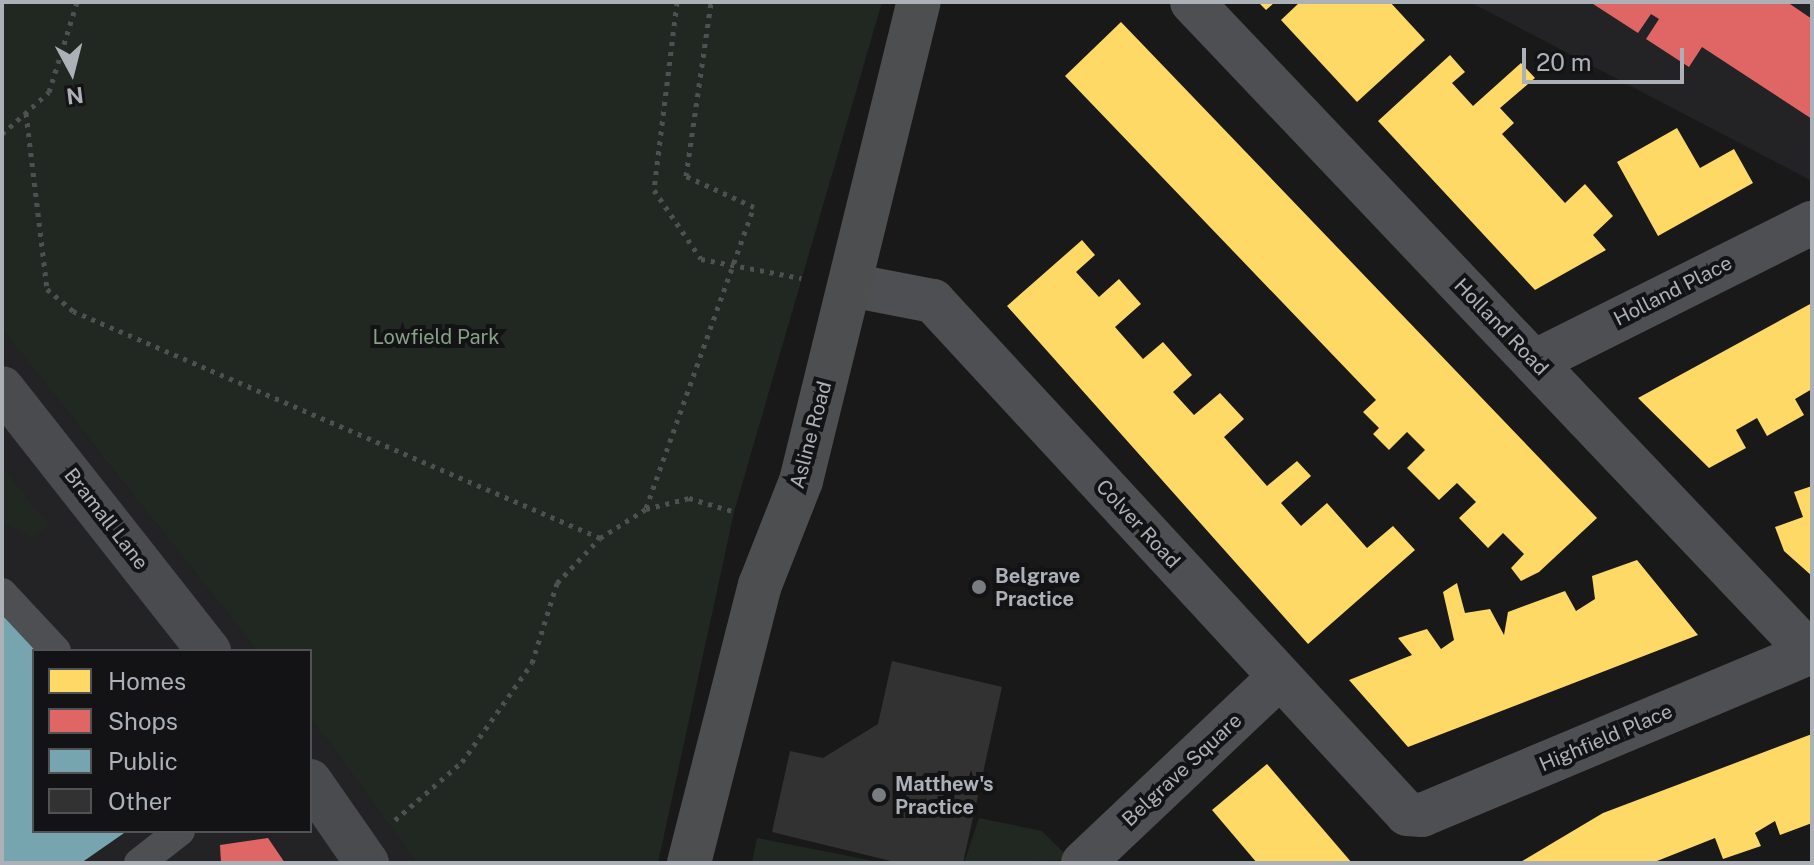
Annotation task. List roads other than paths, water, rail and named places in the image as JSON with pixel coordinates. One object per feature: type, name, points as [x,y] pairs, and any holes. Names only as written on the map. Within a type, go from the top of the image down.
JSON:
[{"type":"highway","name":"Bramall Lane","points":[[2,388],[207,649]]},
{"type":"highway","points":[[312,784],[361,854]]},
{"type":"street","name":"Asline Road","points":[[689,863],[760,585],[801,481],[919,2]]},
{"type":"street","name":"Holland Road","points":[[1192,2],[1811,652]]},
{"type":"street","name":"Holland Place","points":[[1534,362],[1812,223]]},
{"type":"street","name":"Colver Road","points":[[850,285],[933,301],[1400,809]]},
{"type":"street","name":"Highfield Place","points":[[1400,809],[1422,815],[1811,652]]},
{"type":"street","name":"Belgrave Square","points":[[1083,863],[1280,677]]},
{"type":"lane","points":[[2,593],[54,649]]},
{"type":"lane","points":[[139,863],[177,833]]},
{"type":"place","name":"Belgrave Practice","points":[[979,587]]},
{"type":"place","name":"Matthew's Practice","points":[[879,795]]},
{"type":"park label","name":"Lowfield Park","points":[[436,337]]}]
